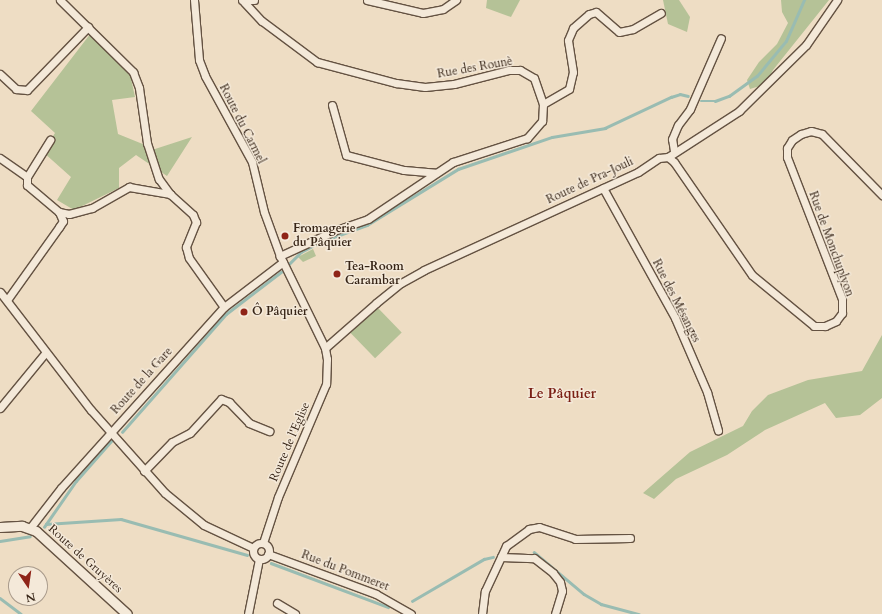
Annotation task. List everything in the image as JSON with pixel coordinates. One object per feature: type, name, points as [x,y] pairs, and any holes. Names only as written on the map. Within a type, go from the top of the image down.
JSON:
[{"type":"street","points":[[60,0],[133,72],[139,88],[147,143],[159,179],[170,194],[193,215],[196,222],[186,247],[190,258],[224,307]]},
{"type":"street","name":"Route du Carmel","points":[[194,0],[199,60],[203,71],[252,162],[264,212],[281,259],[325,348]]},
{"type":"street","points":[[243,1],[254,0]]},
{"type":"street","points":[[367,0],[423,12],[443,9],[456,0]]},
{"type":"street","name":"Route de Pra-Jouli","points":[[325,348],[401,283],[424,270],[638,172],[659,158],[668,157],[674,151],[746,105],[806,45],[837,0]]},
{"type":"street","name":"Rue des Rounè","points":[[243,1],[262,21],[317,62],[396,83],[425,88],[454,84],[509,70],[520,70],[534,78],[543,104],[542,121],[527,138],[453,162],[368,219],[334,231],[281,259]]},
{"type":"street","points":[[543,104],[569,89],[573,72],[568,40],[573,28],[590,14],[596,12],[619,32],[633,29],[661,13]]},
{"type":"street","points":[[0,74],[16,89],[27,90],[88,27]]},
{"type":"street","points":[[674,151],[672,139],[678,125],[690,110],[721,38]]},
{"type":"street","points":[[332,105],[346,155],[404,170],[436,173]]},
{"type":"street","name":"Rue de Monchuplyon","points":[[668,157],[752,275],[814,326],[825,326],[836,321],[842,312],[842,299],[787,157],[787,148],[801,134],[811,131],[822,134],[882,195]]},
{"type":"street","points":[[7,300],[63,221],[59,212],[27,185],[26,177],[50,140]]},
{"type":"street","points":[[0,158],[26,177]]},
{"type":"street","points":[[59,212],[76,214],[129,187],[170,194]]},
{"type":"street","name":"Rue des Mésanges","points":[[603,188],[676,318],[707,392],[718,430]]},
{"type":"street","name":"Route de la Gare","points":[[30,528],[111,432],[224,307],[281,259]]},
{"type":"street","points":[[0,292],[46,352],[144,471],[192,517],[216,533],[253,548]]},
{"type":"street","name":"Route de l'Eglise","points":[[263,543],[278,497],[326,384],[325,348]]},
{"type":"street","points":[[0,408],[46,352]]},
{"type":"street","points":[[144,471],[172,442],[190,433],[221,399],[228,402],[249,423],[269,431]]},
{"type":"street","name":"Route de Gruyères","points":[[0,527],[30,528],[45,538],[127,614]]},
{"type":"street","points":[[482,614],[485,591],[506,546],[522,534],[539,527],[575,539],[630,538]]},
{"type":"street","points":[[248,614],[259,559],[268,554],[268,547],[263,543],[258,543],[253,548]]},
{"type":"street","points":[[253,548],[254,555],[259,559]]},
{"type":"street","name":"Rue du Pommeret","points":[[268,554],[376,594],[406,613]]},
{"type":"street","points":[[501,557],[534,558],[553,573],[560,582],[562,592],[555,614]]},
{"type":"street","points":[[276,604],[295,614]]},
{"type":"green space","points":[[487,0],[520,0],[511,17],[486,8]]},
{"type":"green space","points":[[663,0],[679,0],[690,17],[687,32],[668,24]]},
{"type":"green space","points":[[781,0],[829,0],[773,70],[766,84],[750,89],[747,80],[759,62],[777,44],[788,23],[782,12]]},
{"type":"green space","points":[[91,33],[130,74],[135,97],[112,100],[118,134],[155,149],[192,137],[167,176],[136,155],[119,168],[119,188],[74,210],[57,200],[71,177],[43,152],[55,133],[31,111]]},
{"type":"green space","points":[[313,249],[316,256],[303,262],[298,257]]},
{"type":"green space","points":[[376,306],[402,333],[375,358],[349,332]]},
{"type":"green space","points":[[882,335],[882,398],[860,415],[836,418],[825,403],[765,430],[727,455],[676,479],[654,499],[643,493],[690,452],[743,426],[752,411],[768,395],[808,380],[862,371]]},
{"type":"waterway","points":[[701,101],[715,101],[729,96],[757,76],[786,41],[804,0]]},
{"type":"waterway","points":[[289,264],[301,252],[320,242],[367,225],[458,169],[552,137],[605,128],[671,97],[680,94],[688,96]]},
{"type":"waterway","points":[[122,432],[226,314],[281,272]]},
{"type":"waterway","points":[[44,527],[76,481],[112,440]]},
{"type":"waterway","points":[[46,524],[121,519],[247,555]]},
{"type":"waterway","points":[[0,541],[30,536]]},
{"type":"waterway","points":[[534,552],[584,594],[601,604],[639,614]]},
{"type":"waterway","points":[[412,601],[484,559],[493,557]]},
{"type":"waterway","points":[[271,563],[388,607]]},
{"type":"waterway","points":[[0,598],[21,614]]},
{"type":"place","name":"Fromagerie du Pâquier","points":[[285,236]]},
{"type":"place","name":"Tea-Room Carambar","points":[[337,274]]},
{"type":"place","name":"Ô Pâquier","points":[[244,312]]},
{"type":"district","name":"Le Pâquier","points":[[562,394]]}]
